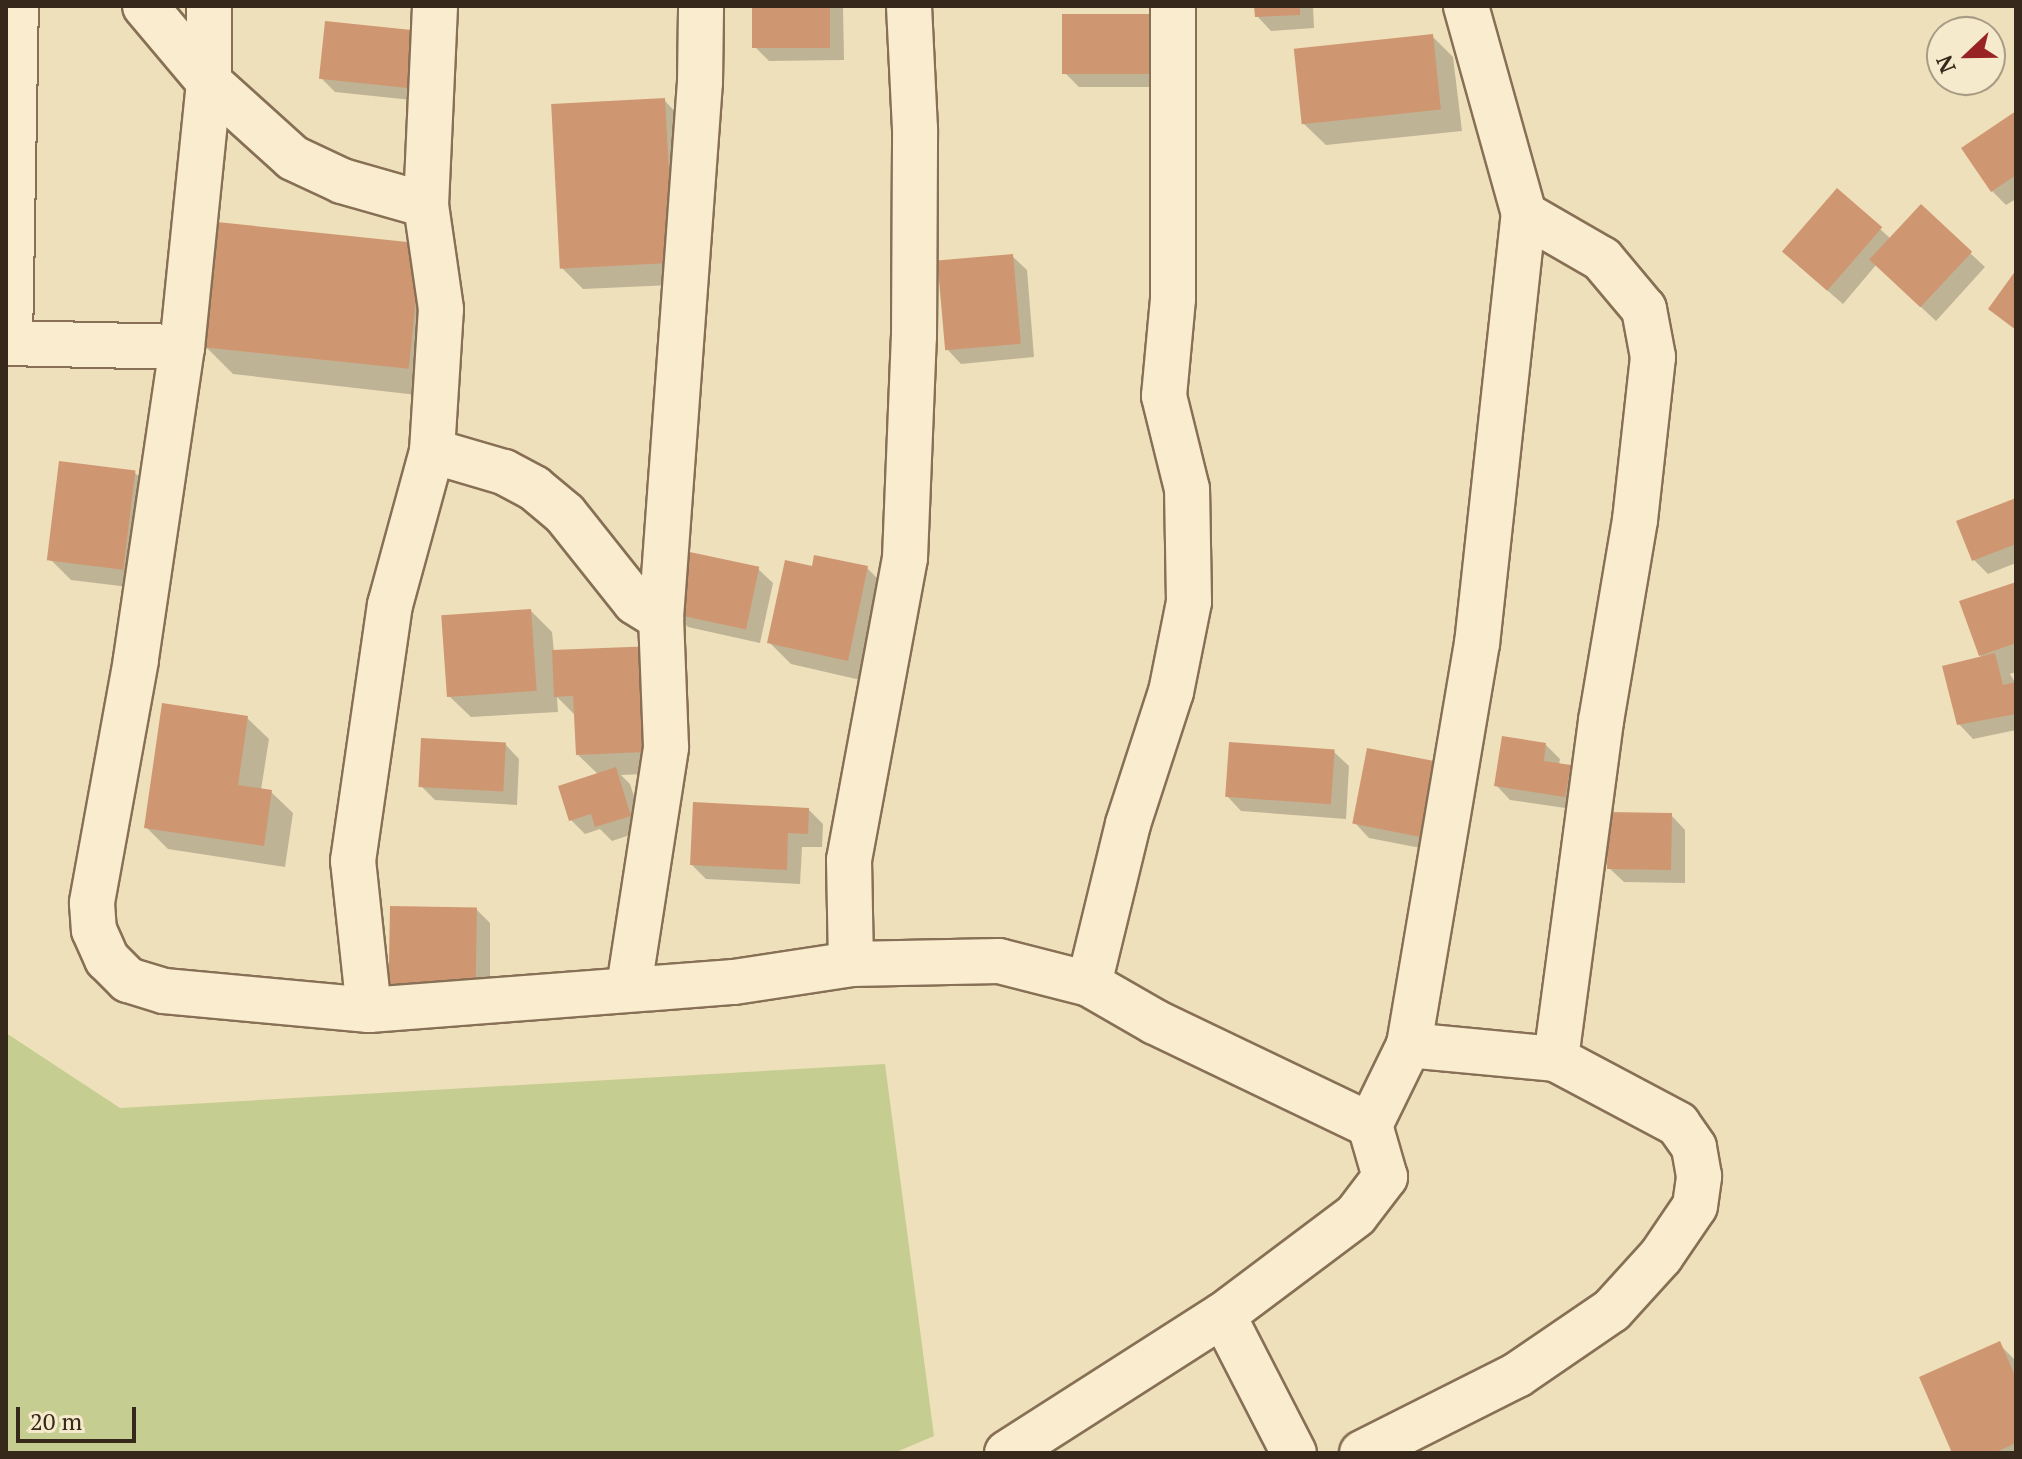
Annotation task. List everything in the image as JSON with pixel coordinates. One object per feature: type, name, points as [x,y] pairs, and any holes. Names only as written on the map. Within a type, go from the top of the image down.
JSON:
[{"type":"street","points":[[16,6],[8,342],[182,347]]},
{"type":"street","points":[[145,6],[176,36],[209,82],[293,158],[342,181],[426,205]]},
{"type":"street","points":[[209,6],[209,82],[182,347],[136,660],[92,903],[94,930],[107,959],[128,980],[164,991],[369,1010],[629,987],[734,982],[851,964],[999,961],[1089,984],[1155,1022],[1370,1125]]},
{"type":"street","points":[[369,1010],[353,861],[390,605],[432,451],[441,309],[426,205],[435,6]]},
{"type":"street","points":[[629,987],[666,747],[661,618],[700,82],[701,6]]},
{"type":"street","points":[[851,964],[849,860],[905,558],[914,321],[915,129],[909,6]]},
{"type":"street","points":[[1089,984],[1128,824],[1171,692],[1189,602],[1187,489],[1164,396],[1173,299],[1173,6]]},
{"type":"street","points":[[1007,1453],[1223,1315],[1356,1215],[1385,1177],[1370,1125],[1409,1045],[1477,644],[1524,214],[1466,6]]},
{"type":"street","points":[[1524,214],[1602,259],[1644,309],[1653,357],[1635,520],[1601,721],[1556,1059]]},
{"type":"street","points":[[432,451],[504,472],[534,488],[565,514],[635,602],[661,618]]},
{"type":"street","points":[[1362,1453],[1517,1375],[1612,1310],[1661,1256],[1695,1206],[1699,1176],[1694,1147],[1678,1124],[1556,1059],[1409,1045]]},
{"type":"street","points":[[1223,1315],[1294,1453]]},
{"type":"green space","points":[[6,1033],[120,1108],[885,1064],[934,1436],[894,1453],[6,1453]]},
{"type":"building","points":[[752,6],[830,6],[830,48],[752,48]]},
{"type":"building","points":[[1254,6],[1300,6],[1300,15],[1255,17]]},
{"type":"building","points":[[1062,14],[1152,14],[1152,74],[1062,74]]},
{"type":"building","points":[[325,21],[423,31],[417,89],[319,79]]},
{"type":"building","points":[[1433,34],[1441,110],[1302,124],[1294,49]]},
{"type":"building","points":[[665,98],[674,263],[560,269],[551,104]]},
{"type":"building","points":[[2016,111],[2016,175],[1991,192],[1961,148]]},
{"type":"building","points":[[1837,188],[1882,227],[1827,291],[1782,251]]},
{"type":"building","points":[[1921,204],[1972,252],[1920,307],[1869,260]]},
{"type":"building","points":[[217,222],[422,244],[409,369],[204,347]]},
{"type":"building","points":[[1013,254],[1021,344],[945,350],[937,261]]},
{"type":"building","points":[[2016,270],[2016,330],[1988,309]]},
{"type":"building","points":[[59,461],[135,470],[123,570],[47,560]]},
{"type":"building","points":[[2016,498],[2016,544],[1972,561],[1956,521]]},
{"type":"building","points":[[685,551],[759,567],[746,629],[672,614]]},
{"type":"building","points":[[814,555],[868,566],[848,661],[767,643],[785,560],[812,566]]},
{"type":"building","points":[[2016,582],[2016,643],[1979,656],[1959,601]]},
{"type":"building","points":[[531,609],[537,691],[447,697],[441,615]]},
{"type":"building","points":[[655,646],[646,752],[576,755],[573,696],[554,697],[552,650]]},
{"type":"building","points":[[1995,653],[2003,685],[2016,682],[2016,714],[1957,725],[1942,666]]},
{"type":"building","points":[[162,703],[248,716],[238,785],[272,790],[264,846],[144,828]]},
{"type":"building","points":[[1502,736],[1546,743],[1544,761],[1571,765],[1565,797],[1494,786]]},
{"type":"building","points":[[421,738],[506,742],[503,791],[418,787]]},
{"type":"building","points":[[1229,742],[1335,749],[1331,804],[1225,797]]},
{"type":"building","points":[[1367,748],[1437,762],[1422,837],[1352,824]]},
{"type":"building","points":[[616,767],[631,816],[595,827],[591,814],[569,821],[558,786]]},
{"type":"building","points":[[693,802],[809,808],[808,834],[788,833],[787,870],[690,865]]},
{"type":"building","points":[[1608,812],[1672,813],[1671,870],[1607,869]]},
{"type":"building","points":[[390,906],[477,908],[476,987],[389,985]]},
{"type":"building","points":[[2000,1341],[2016,1378],[2016,1443],[1994,1453],[1952,1453],[1919,1377]]}]
